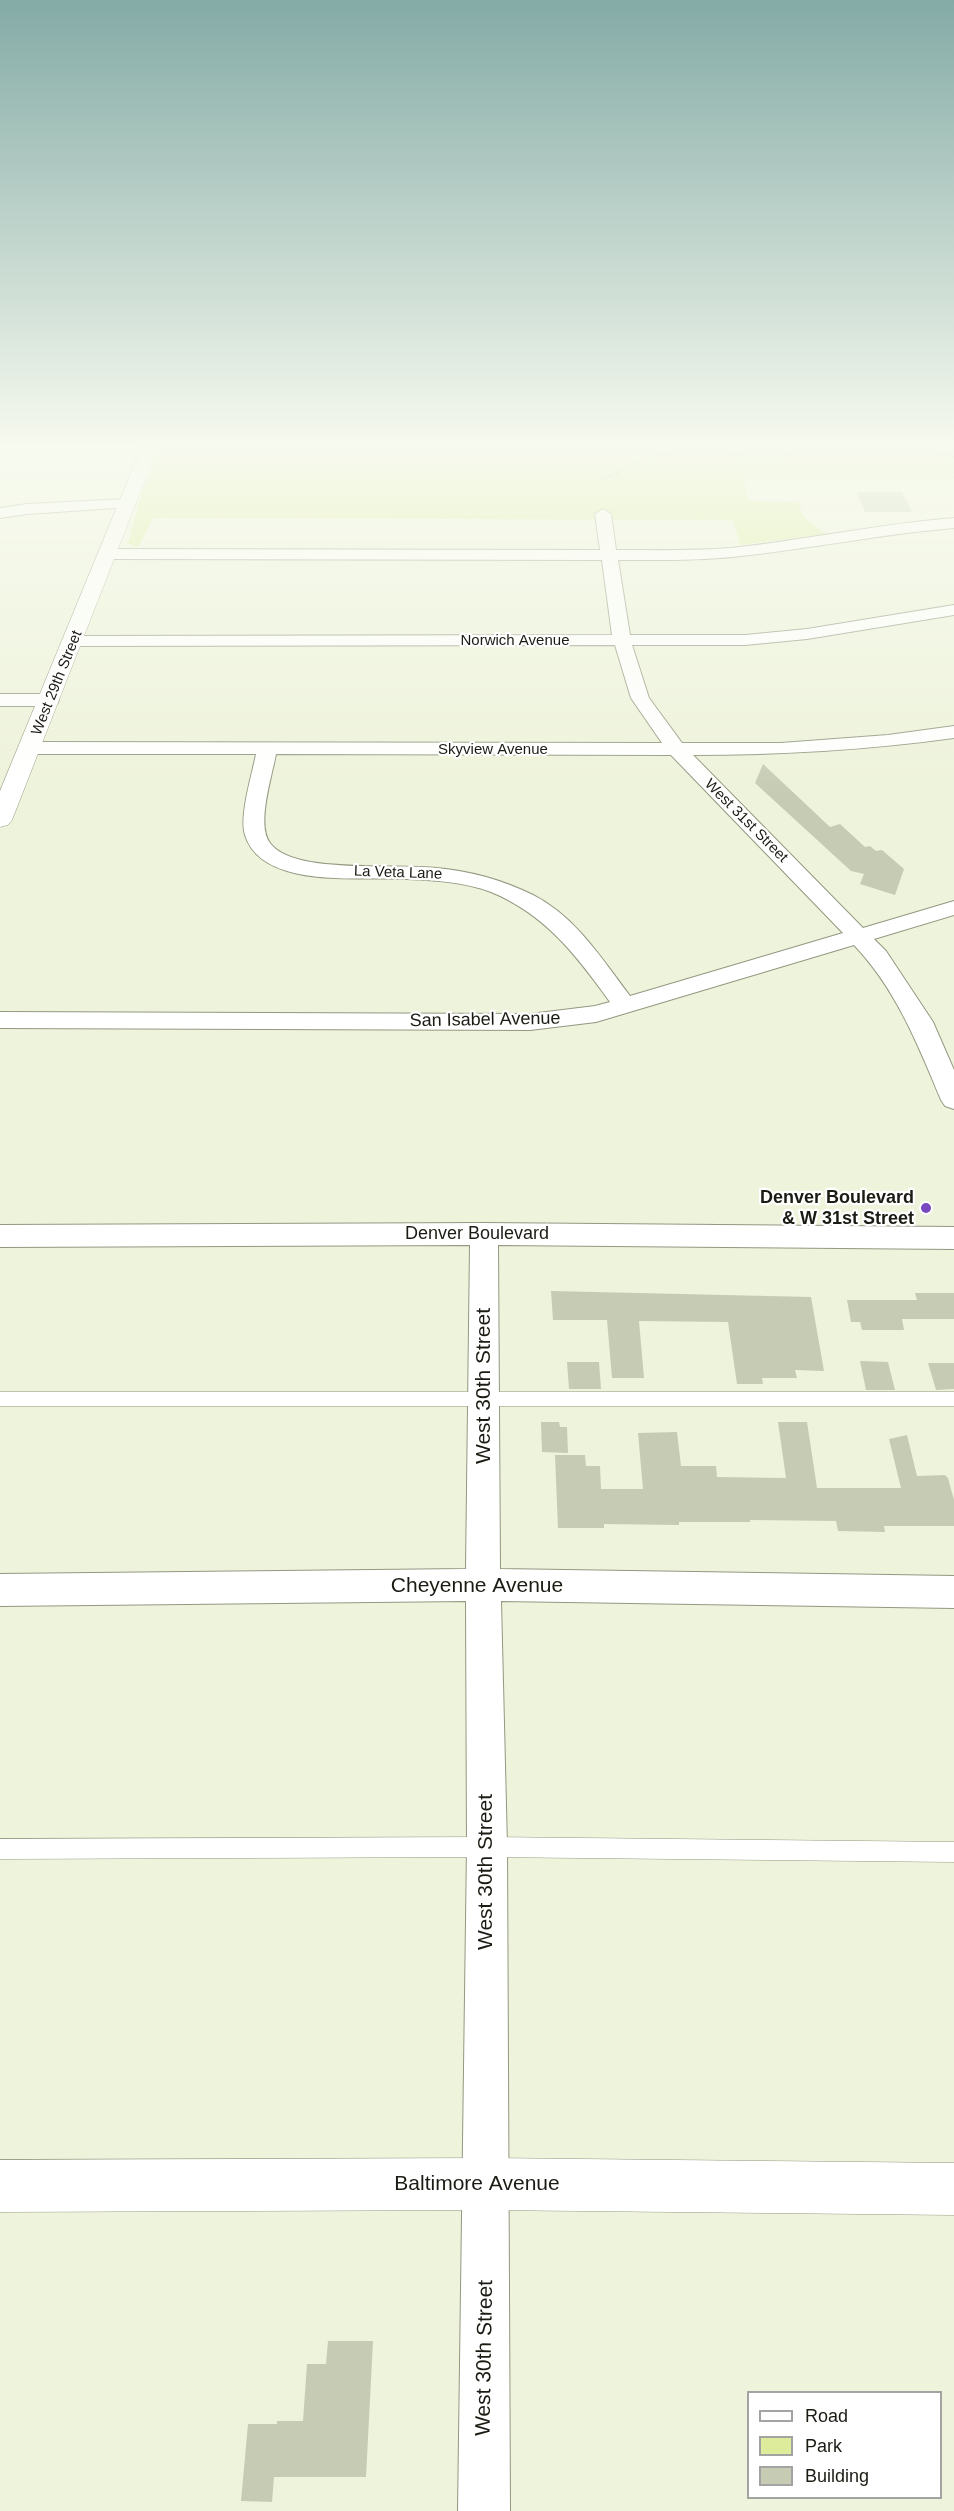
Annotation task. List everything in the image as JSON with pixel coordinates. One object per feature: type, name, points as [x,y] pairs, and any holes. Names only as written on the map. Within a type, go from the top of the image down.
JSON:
[{"type":"street","name":"West 29th Street","points":[[0,820],[74,641],[103,561]]},
{"type":"street","name":"West 31st Street","points":[[612,561],[622,641],[640,698],[676,750],[860,936],[898,986],[921,1022],[954,1100]]},
{"type":"street","name":"Norwich Avenue","points":[[74,641],[745,640],[786,636],[954,610]]},
{"type":"street","points":[[0,700],[50,700]]},
{"type":"street","name":"Skyview Avenue","points":[[31,748],[676,750],[833,746],[954,732]]},
{"type":"street","name":"La Veta Lane","points":[[267,750],[253,824],[254,836],[260,847],[273,858],[307,870],[438,873],[491,884],[516,894],[558,922],[626,1006]]},
{"type":"street","name":"San Isabel Avenue","points":[[0,1020],[530,1022],[576,1017],[626,1006],[954,908]]},
{"type":"street","name":"Denver Boulevard","points":[[0,1236],[484,1234],[954,1238]]},
{"type":"street","name":"West 30th Street","points":[[484,1234],[483,1585],[487,1847],[484,2511]]},
{"type":"street","name":"Cheyenne Avenue","points":[[0,1590],[483,1585],[954,1592]]},
{"type":"street","name":"Baltimore Avenue","points":[[0,2186],[487,2184],[954,2189]]},
{"type":"lane","points":[[0,1399],[954,1399]]},
{"type":"lane","points":[[0,1849],[487,1847],[954,1852]]},
{"type":"building","points":[[763,764],[830,827],[840,824],[865,847],[870,846],[876,851],[882,850],[904,869],[895,895],[860,884],[864,874],[851,871],[755,783]]},
{"type":"building","points":[[551,1291],[811,1297],[824,1371],[795,1370],[797,1378],[762,1378],[763,1384],[737,1384],[728,1322],[639,1321],[644,1378],[612,1378],[607,1320],[553,1320]]},
{"type":"building","points":[[915,1293],[954,1293],[954,1319],[902,1319],[904,1330],[862,1330],[860,1322],[851,1322],[847,1300],[917,1300]]},
{"type":"building","points":[[860,1361],[888,1362],[895,1390],[866,1390]]},
{"type":"building","points":[[567,1362],[599,1362],[601,1389],[569,1389]]},
{"type":"building","points":[[928,1363],[954,1363],[954,1389],[936,1390]]},
{"type":"building","points":[[541,1422],[559,1422],[560,1427],[567,1427],[568,1453],[542,1452]]},
{"type":"building","points":[[778,1422],[807,1422],[817,1488],[901,1488],[889,1439],[907,1435],[917,1476],[945,1475],[948,1478],[954,1500],[954,1526],[884,1526],[885,1532],[838,1531],[836,1521],[750,1520],[750,1522],[679,1522],[679,1525],[604,1524],[604,1528],[558,1528],[555,1455],[585,1455],[586,1466],[600,1466],[601,1489],[643,1489],[638,1433],[677,1432],[681,1466],[716,1466],[717,1477],[786,1478]]},
{"type":"building","points":[[328,2341],[373,2341],[366,2477],[274,2477],[272,2502],[241,2501],[248,2424],[303,2421],[307,2364],[326,2364]]},
{"type":"place","name":"Denver Boulevard & W 31st Street","points":[[926,1208]]}]
